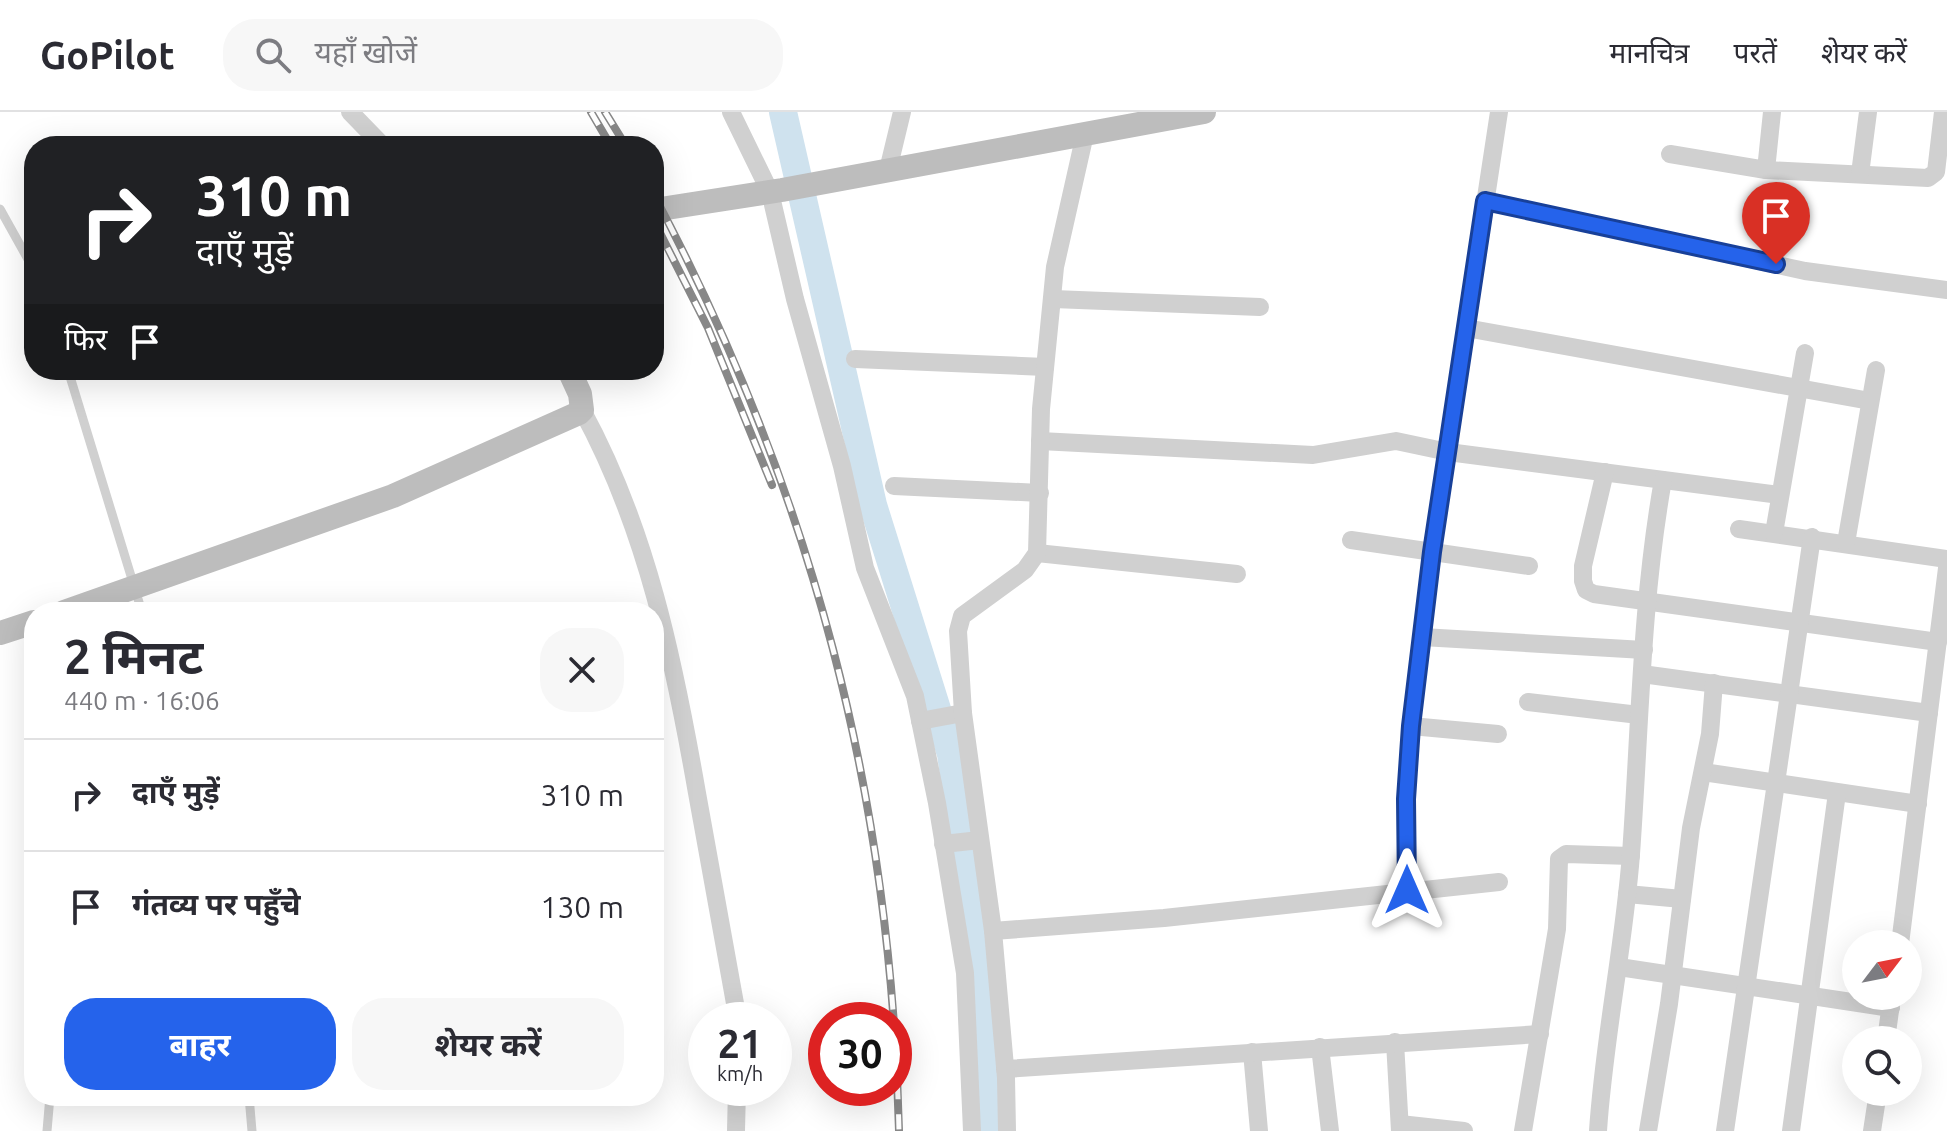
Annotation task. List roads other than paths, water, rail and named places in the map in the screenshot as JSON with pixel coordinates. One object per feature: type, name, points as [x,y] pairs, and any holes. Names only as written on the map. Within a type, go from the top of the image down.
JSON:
[{"type":"street","points":[[350,112],[373,136]]},
{"type":"street","points":[[731,112],[776,191],[795,299],[842,466],[865,568],[915,696],[965,973],[972,1131]]},
{"type":"street","points":[[888,170],[902,112]]},
{"type":"street","points":[[664,208],[817,184],[1085,134],[1144,118],[1204,112]]},
{"type":"street","points":[[1407,890],[1406,799],[1411,726],[1432,552],[1499,112]]},
{"type":"street","points":[[1766,170],[1772,112]]},
{"type":"street","points":[[1860,174],[1868,112]]},
{"type":"street","points":[[1670,154],[1766,170],[1933,176],[1943,112]]},
{"type":"street","points":[[1007,1131],[993,931],[963,713],[959,622],[971,608],[1025,570],[1037,553],[1040,441],[1055,267],[1085,134]]},
{"type":"street","points":[[1485,201],[1805,271],[1947,290]]},
{"type":"street","points":[[1053,299],[1260,307]]},
{"type":"street","points":[[1466,328],[1870,401]]},
{"type":"street","points":[[1774,533],[1805,353]]},
{"type":"street","points":[[855,359],[1045,367]]},
{"type":"street","points":[[1846,543],[1876,370]]},
{"type":"street","points":[[574,380],[582,410],[599,441],[631,518],[658,602]]},
{"type":"street","points":[[94,602],[406,491],[582,410]]},
{"type":"street","points":[[1040,441],[1313,455],[1396,441],[1448,452],[1780,495]]},
{"type":"street","points":[[1605,472],[1593,517],[1583,581],[1586,590],[1594,594],[1938,642]]},
{"type":"street","points":[[1598,1131],[1601,1083],[1619,967],[1631,856],[1652,540],[1663,480]]},
{"type":"street","points":[[894,486],[1040,493]]},
{"type":"street","points":[[1739,529],[1812,537],[1947,559]]},
{"type":"street","points":[[1725,1131],[1812,537]]},
{"type":"street","points":[[1351,540],[1529,566]]},
{"type":"street","points":[[1037,553],[1237,574]]},
{"type":"street","points":[[1902,930],[1947,568]]},
{"type":"street","points":[[0,633],[24,625]]},
{"type":"street","points":[[664,627],[679,692],[735,1002]]},
{"type":"street","points":[[1422,637],[1644,650]]},
{"type":"street","points":[[1642,674],[1929,713]]},
{"type":"street","points":[[1648,1131],[1691,828],[1710,734],[1714,683]]},
{"type":"street","points":[[1528,702],[1639,715]]},
{"type":"street","points":[[920,721],[963,713]]},
{"type":"street","points":[[1411,726],[1498,734]]},
{"type":"street","points":[[1703,772],[1918,804]]},
{"type":"street","points":[[1791,1131],[1837,793]]},
{"type":"street","points":[[943,844],[980,840]]},
{"type":"street","points":[[1523,1131],[1557,929],[1561,856],[1631,856]]},
{"type":"street","points":[[993,931],[1164,918],[1499,882]]},
{"type":"street","points":[[1627,894],[1682,899]]},
{"type":"street","points":[[1619,967],[1842,998]]},
{"type":"street","points":[[968,1032],[1001,1028]]},
{"type":"street","points":[[1005,1069],[1540,1034]]},
{"type":"street","points":[[1395,1042],[1400,1128],[1464,1131]]},
{"type":"street","points":[[1320,1047],[1330,1131]]},
{"type":"street","points":[[1252,1052],[1259,1131]]},
{"type":"street","points":[[736,1131],[737,1106]]},
{"type":"street","points":[[1872,1131],[1876,1106]]},
{"type":"lane","points":[[0,209],[24,252]]},
{"type":"lane","points":[[71,380],[140,602]]},
{"type":"lane","points":[[47,1131],[49,1106]]},
{"type":"lane","points":[[250,1106],[252,1131]]},
{"type":"waterway","points":[[783,112],[873,505],[951,754],[980,962],[988,1131]]},
{"type":"railway","points":[[591,112],[605,136]]},
{"type":"railway","points":[[605,112],[620,136]]},
{"type":"railway","points":[[664,215],[710,307],[758,420],[799,533],[833,648],[860,765],[880,884],[893,1006],[899,1131]]},
{"type":"railway","points":[[664,241],[708,328],[772,485]]}]
